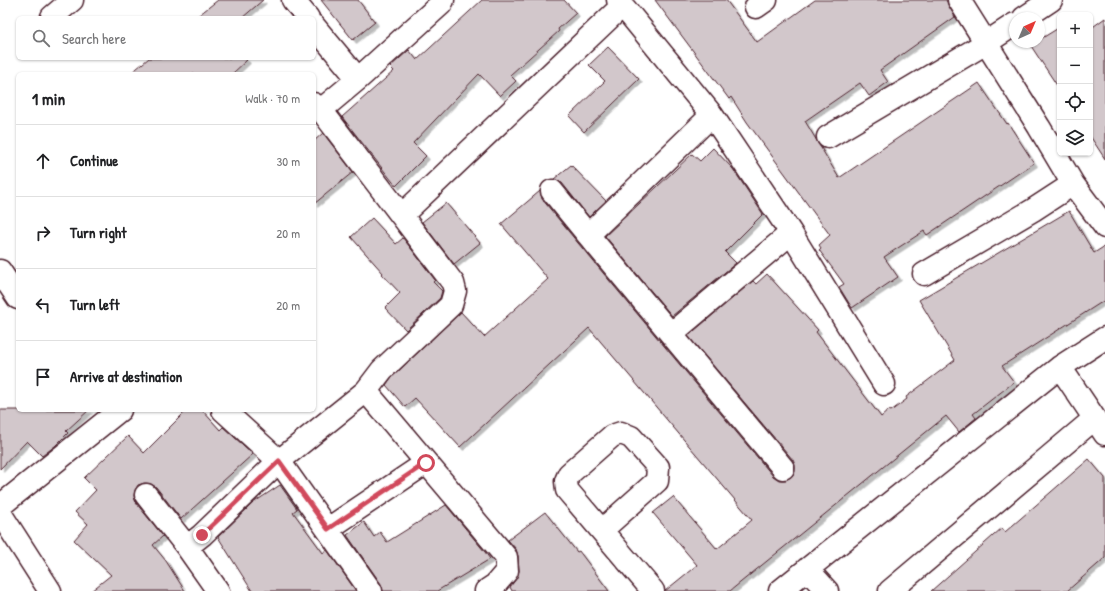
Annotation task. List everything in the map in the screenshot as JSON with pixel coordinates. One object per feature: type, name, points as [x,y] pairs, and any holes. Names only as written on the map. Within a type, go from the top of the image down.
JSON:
[{"type":"street","points":[[53,16],[72,0]]},
{"type":"street","points":[[293,0],[306,16]]},
{"type":"street","points":[[187,547],[202,535],[279,461],[366,391],[382,370],[451,305],[455,291],[453,283],[318,107],[358,79],[441,4],[443,0]]},
{"type":"street","points":[[959,0],[1073,184],[1105,227]]},
{"type":"street","points":[[1033,12],[1051,0]]},
{"type":"street","points":[[402,215],[620,3],[712,115],[791,233],[884,384]]},
{"type":"street","points":[[316,28],[358,79]]},
{"type":"street","points":[[828,137],[1009,28]]},
{"type":"street","points":[[588,235],[712,115]]},
{"type":"street","points":[[924,274],[1033,210],[1073,184]]},
{"type":"street","points":[[552,191],[783,468]]},
{"type":"street","points":[[671,334],[791,233]]},
{"type":"street","points":[[0,271],[16,295]]},
{"type":"street","points":[[780,591],[1060,367],[1105,338]]},
{"type":"street","points":[[890,591],[1100,426],[1060,367]]},
{"type":"street","points":[[366,391],[506,557],[507,571],[495,585],[486,591]]},
{"type":"street","points":[[0,506],[118,412]]},
{"type":"street","points":[[225,412],[279,461],[372,591]]},
{"type":"street","points":[[602,530],[657,482],[658,468],[631,437],[621,433],[612,436],[569,474],[566,481],[567,490],[653,591]]},
{"type":"street","points":[[328,529],[426,463]]},
{"type":"street","points":[[146,495],[187,547],[218,591]]},
{"type":"street","points":[[0,513],[50,591]]},
{"type":"street","points":[[807,569],[827,591]]},
{"type":"building","points":[[218,0],[263,0],[244,16],[198,16]]},
{"type":"building","points":[[321,0],[358,0],[375,22],[353,40]]},
{"type":"building","points":[[482,0],[564,0],[576,13],[558,29],[559,31],[510,75],[516,81],[500,96],[479,74],[413,143],[426,156],[396,186],[342,117],[394,71],[390,67],[409,50],[417,60]]},
{"type":"building","points":[[655,0],[726,0],[757,42],[815,0],[946,0],[955,17],[880,70],[888,82],[869,96],[860,83],[805,121],[839,178],[979,83],[1007,124],[1008,123],[1034,163],[927,235],[924,231],[884,257],[898,277],[852,308],[839,287],[844,284],[819,250],[821,248],[819,245],[830,235],[747,122],[731,97],[729,99]]},
{"type":"building","points":[[1105,18],[1105,159],[1093,141],[1093,27]]},
{"type":"building","points":[[1057,29],[1057,85],[1032,48],[1045,48],[1045,36]]},
{"type":"building","points":[[608,47],[639,79],[584,132],[569,116],[605,81],[589,65]]},
{"type":"building","points":[[147,60],[247,60],[234,72],[132,72]]},
{"type":"building","points":[[323,133],[353,172],[316,202],[316,139]]},
{"type":"building","points":[[713,148],[733,169],[763,214],[725,252],[736,263],[672,316],[605,236],[692,154],[700,161]]},
{"type":"building","points":[[571,165],[606,201],[589,217],[562,183],[554,179]]},
{"type":"building","points":[[540,191],[542,199],[578,243],[773,476],[779,480],[786,480],[795,472],[793,460],[688,336],[753,281],[756,284],[767,274],[818,330],[816,332],[881,417],[889,410],[891,411],[907,399],[906,397],[955,360],[919,300],[1069,211],[1094,253],[1105,246],[1105,300],[1002,366],[1014,382],[973,414],[976,418],[959,432],[946,416],[730,591],[665,591],[697,565],[653,513],[673,497],[717,549],[752,520],[589,328],[460,447],[415,398],[405,407],[386,385],[391,378],[461,312],[484,337],[548,279],[501,224]]},
{"type":"building","points":[[446,203],[480,243],[454,264],[422,222]]},
{"type":"building","points":[[372,218],[396,244],[403,238],[435,280],[433,282],[442,291],[440,298],[406,330],[385,308],[400,293],[351,237]]},
{"type":"building","points":[[0,410],[16,410],[16,412],[87,412],[66,431],[68,433],[55,446],[42,456],[27,441],[0,469]]},
{"type":"building","points":[[185,412],[204,412],[220,430],[223,427],[253,454],[181,519],[156,487],[151,484],[144,483],[138,485],[135,490],[134,496],[136,503],[163,536],[153,545],[166,561],[185,591],[91,591],[111,575],[74,540],[88,524],[75,512],[96,490],[84,478],[128,436],[144,453]]},
{"type":"building","points":[[1089,459],[1105,478],[1105,558],[1067,591],[931,591],[1002,528],[1005,532]]},
{"type":"building","points":[[280,485],[297,509],[293,512],[323,553],[327,550],[356,591],[252,591],[218,537],[253,503]]},
{"type":"building","points":[[446,505],[490,559],[437,591],[383,591],[381,584],[347,535],[364,522],[374,537],[380,532],[387,542]]},
{"type":"building","points":[[545,512],[577,552],[579,551],[609,591],[512,591],[510,587],[516,579],[519,571],[518,556],[516,549],[508,540]]},
{"type":"route","points":[[202,535],[279,461],[328,529],[426,463]]}]
